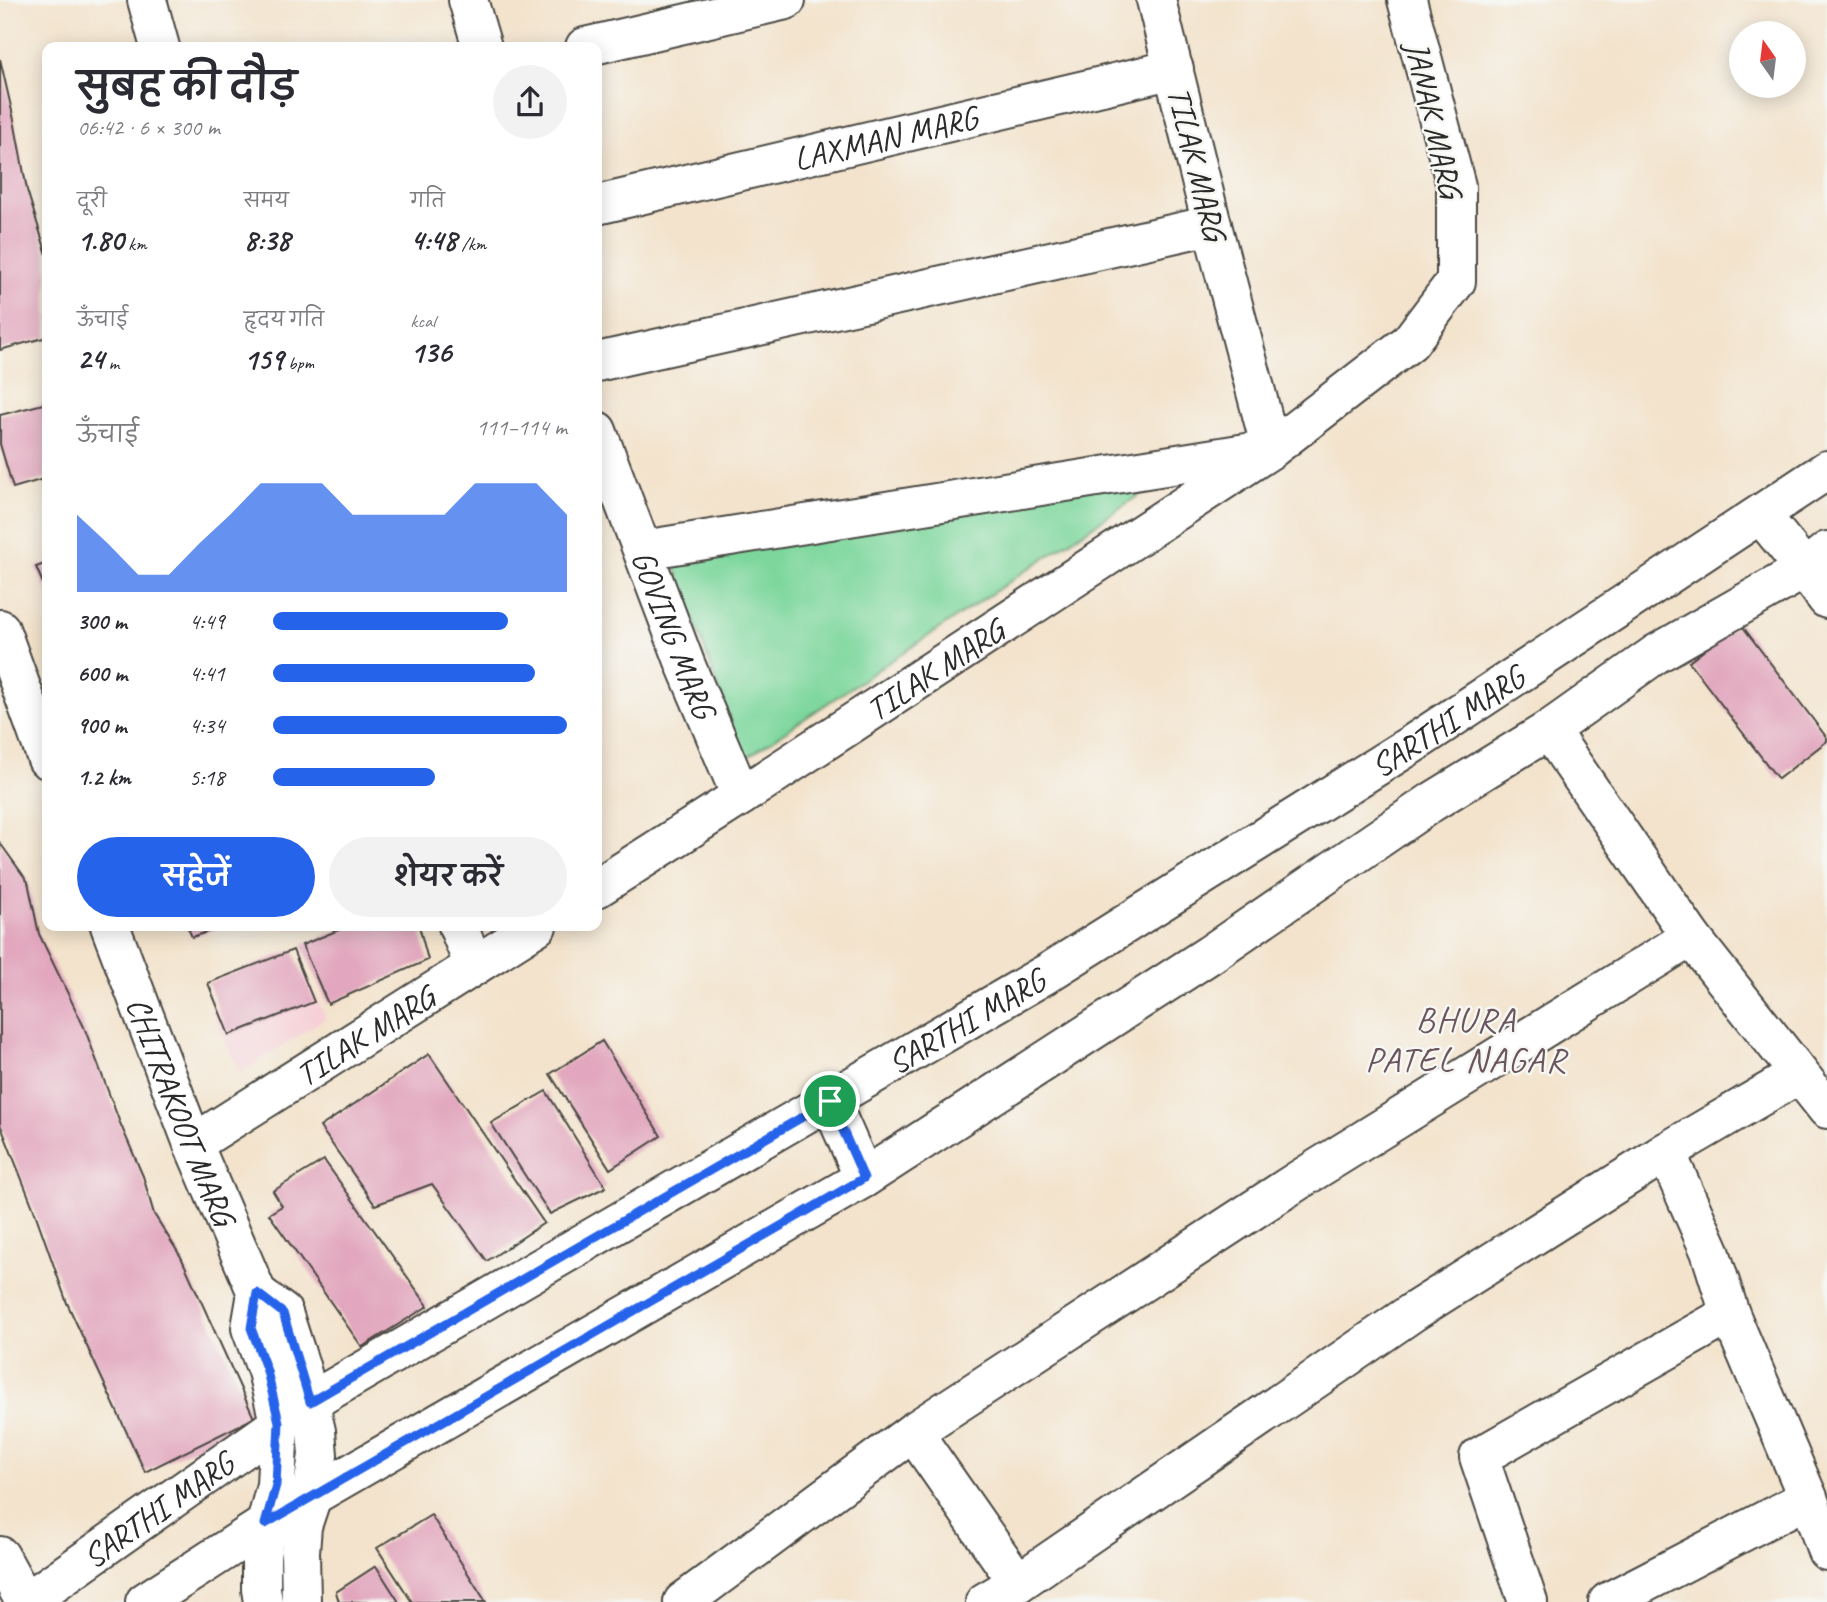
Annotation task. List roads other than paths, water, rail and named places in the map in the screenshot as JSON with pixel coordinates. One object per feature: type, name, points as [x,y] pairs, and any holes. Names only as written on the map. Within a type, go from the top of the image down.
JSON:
[{"type":"street","points":[[147,0],[159,42]]},
{"type":"street","points":[[468,0],[481,42]]},
{"type":"street","points":[[602,43],[786,0]]},
{"type":"street","name":"TILAK MARG","points":[[1156,0],[1271,449]]},
{"type":"street","name":"JANAK MARG","points":[[1407,0],[1456,186],[1456,281]]},
{"type":"street","name":"LAXMAN MARG","points":[[602,204],[1174,69]]},
{"type":"street","points":[[602,361],[1212,225]]},
{"type":"street","name":"TILAK MARG","points":[[602,885],[1271,449],[1410,342],[1456,281]]},
{"type":"street","name":"GOVING MARG","points":[[602,444],[686,666],[741,796]]},
{"type":"street","points":[[643,550],[1271,449]]},
{"type":"street","name":"SARTHI MARG","points":[[25,1602],[294,1412],[1046,974],[1391,757],[1827,470]]},
{"type":"street","points":[[1761,515],[1820,573]]},
{"type":"street","name":"SARTHI MARG","points":[[145,1602],[312,1496],[864,1178],[1209,955],[1432,802],[1549,730],[1656,654],[1820,573]]},
{"type":"street","points":[[0,629],[42,745]]},
{"type":"street","points":[[1549,730],[1691,937],[1827,1109]]},
{"type":"street","name":"CHITRAKOOT MARG","points":[[112,931],[193,1144],[257,1293],[283,1313],[294,1412],[265,1524],[261,1556],[263,1602]]},
{"type":"street","points":[[460,931],[474,966]]},
{"type":"street","name":"TILAK MARG","points":[[193,1144],[529,931]]},
{"type":"street","points":[[683,1602],[913,1432],[1299,1180],[1691,937]]},
{"type":"street","points":[[985,1602],[1018,1583],[1413,1312],[1666,1152],[1799,1074]]},
{"type":"street","points":[[830,1101],[864,1178]]},
{"type":"street","points":[[1666,1152],[1710,1251],[1730,1314],[1808,1498],[1827,1551]]},
{"type":"street","points":[[1528,1602],[1479,1457],[1730,1314]]},
{"type":"street","name":"CHITRAKOOT MARG","points":[[294,1412],[316,1431],[318,1455],[312,1496],[302,1526],[301,1602]]},
{"type":"street","points":[[913,1432],[1018,1583]]},
{"type":"street","points":[[1608,1602],[1808,1498]]},
{"type":"street","points":[[0,1556],[25,1602]]},
{"type":"district","name":"BHURA PATEL NAGAR","points":[[1466,1039]]}]
